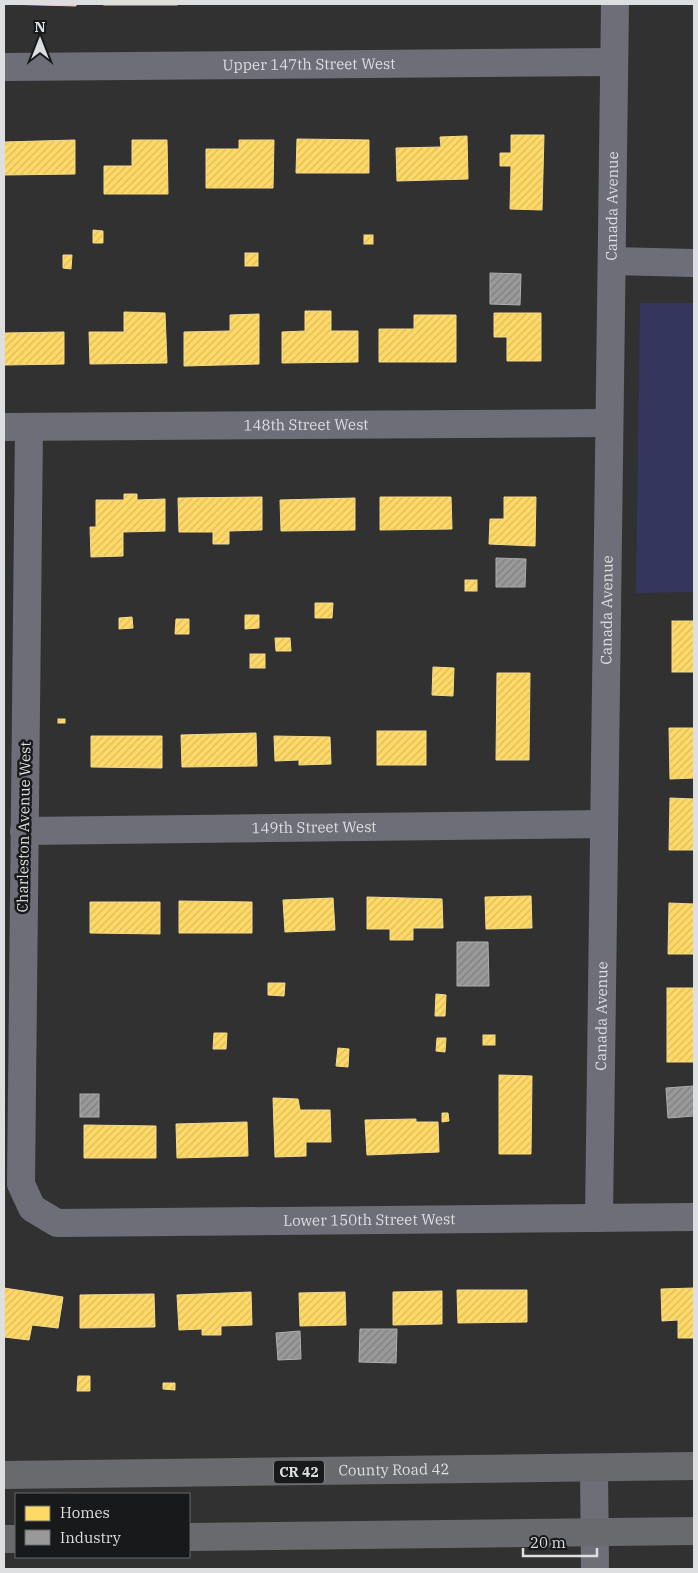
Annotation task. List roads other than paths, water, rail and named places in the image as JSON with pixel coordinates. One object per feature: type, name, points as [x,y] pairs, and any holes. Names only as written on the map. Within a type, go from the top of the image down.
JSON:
[{"type":"highway","name":"County Road 42","points":[[4,1475],[694,1466]]},
{"type":"highway","points":[[4,1484],[302,1479],[361,1471]]},
{"type":"highway","points":[[190,1537],[595,1534],[694,1531]]},
{"type":"street","name":"Canada Avenue","points":[[599,1218],[615,4]]},
{"type":"street","name":"Upper 147th Street West","points":[[4,67],[614,62]]},
{"type":"street","points":[[612,261],[694,264]]},
{"type":"street","name":"148th Street West","points":[[16,427],[609,423]]},
{"type":"street","name":"Charleston Avenue West","points":[[16,427],[24,831],[12,1056],[21,1184],[32,1208],[46,1216]]},
{"type":"street","name":"149th Street West","points":[[24,831],[604,824]]},
{"type":"street","name":"Lower 150th Street West","points":[[46,1216],[57,1223],[694,1217]]},
{"type":"street","points":[[594,1468],[595,1569]]}]
